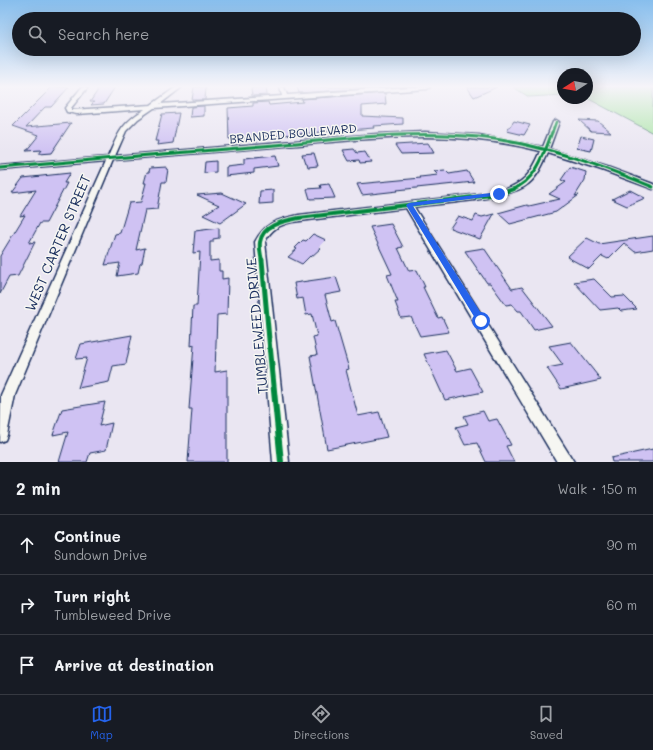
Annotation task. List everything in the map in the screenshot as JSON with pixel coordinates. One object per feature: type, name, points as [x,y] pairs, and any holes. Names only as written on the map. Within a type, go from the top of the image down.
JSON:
[{"type":"street","points":[[68,109],[70,112],[125,109]]},
{"type":"street","name":"WEST CARTER STREET","points":[[0,435],[8,395],[110,158],[123,130],[136,116],[148,109]]},
{"type":"street","name":"TUMBLEWEED DRIVE","points":[[281,462],[260,242],[264,232],[275,223],[299,218],[499,194],[517,188],[526,182],[533,174],[556,122]]},
{"type":"street","name":"BRANDED BOULEVARD","points":[[0,168],[415,134],[473,136],[511,141],[595,163],[653,187]]},
{"type":"street","points":[[409,205],[566,462]]},
{"type":"green space","points":[[607,109],[653,109],[653,133]]},
{"type":"building","points":[[30,109],[44,109],[26,127],[71,123],[51,153],[38,154],[41,150],[26,151],[39,135],[13,126]]},
{"type":"building","points":[[191,109],[204,109],[204,116],[190,117]]},
{"type":"building","points":[[228,109],[362,109],[362,116],[403,118],[403,124],[373,126],[374,128],[229,139]]},
{"type":"building","points":[[179,113],[173,143],[157,145],[158,141],[155,141],[162,114]]},
{"type":"building","points":[[579,120],[598,121],[611,132],[591,131]]},
{"type":"building","points":[[514,121],[530,125],[524,135],[507,131]]},
{"type":"building","points":[[581,136],[594,139],[591,151],[577,148]]},
{"type":"building","points":[[428,143],[434,153],[401,154],[395,145]]},
{"type":"building","points":[[354,149],[357,153],[365,152],[371,162],[360,163],[359,160],[349,161],[343,150]]},
{"type":"building","points":[[314,153],[318,166],[308,167],[302,154]]},
{"type":"building","points":[[275,156],[278,166],[254,169],[254,173],[226,176],[226,167],[244,165],[244,159]]},
{"type":"building","points":[[216,161],[216,172],[204,173],[205,162]]},
{"type":"building","points":[[167,167],[166,182],[162,182],[157,209],[145,210],[136,250],[145,248],[138,273],[117,276],[120,263],[105,265],[115,234],[120,233],[129,203],[141,202],[146,183],[144,183],[147,172],[149,172],[150,168]]},
{"type":"building","points":[[570,167],[586,172],[585,180],[575,196],[579,195],[556,212],[510,224],[498,213],[527,205],[529,206],[560,199],[549,194],[566,182],[561,180]]},
{"type":"building","points":[[445,170],[449,174],[467,171],[474,182],[362,195],[357,184],[421,178],[420,177],[438,175],[434,171]]},
{"type":"building","points":[[70,173],[64,183],[67,183],[46,223],[40,223],[29,243],[35,242],[18,276],[9,277],[0,294],[0,256],[25,215],[20,216],[36,190],[12,193],[23,178]]},
{"type":"building","points":[[329,184],[335,198],[310,199],[307,189],[321,188],[320,185]]},
{"type":"building","points":[[273,190],[273,203],[259,204],[260,191]]},
{"type":"building","points":[[630,190],[645,198],[627,206],[612,199]]},
{"type":"building","points":[[222,193],[246,204],[220,223],[203,215],[219,205],[197,195]]},
{"type":"building","points":[[494,214],[480,239],[450,228],[458,216],[473,221],[476,215],[482,217]]},
{"type":"building","points":[[391,224],[403,247],[398,248],[409,271],[417,270],[425,287],[423,287],[438,318],[442,317],[449,332],[420,336],[411,317],[401,318],[395,302],[398,302],[387,275],[392,274],[370,227]]},
{"type":"building","points":[[219,228],[219,238],[213,239],[213,242],[210,242],[210,261],[219,260],[219,271],[222,271],[222,279],[228,278],[227,314],[217,315],[215,372],[227,370],[227,462],[188,462],[192,409],[189,409],[194,345],[191,346],[193,306],[197,306],[200,252],[193,253],[195,231]]},
{"type":"building","points":[[313,234],[326,240],[319,247],[321,248],[302,264],[288,257],[297,249],[295,248],[303,240],[306,241]]},
{"type":"building","points":[[653,236],[653,249],[635,252],[624,243],[608,259],[602,256],[589,269],[567,257],[587,238],[599,244]]},
{"type":"building","points":[[484,248],[512,289],[522,287],[552,326],[534,330],[521,311],[518,311],[512,304],[506,305],[490,283],[487,283],[465,251]]},
{"type":"building","points":[[336,277],[341,292],[325,295],[332,322],[335,321],[349,369],[346,370],[358,416],[379,412],[387,437],[327,449],[310,356],[317,355],[313,337],[317,336],[312,314],[306,315],[303,298],[297,299],[294,283]]},
{"type":"building","points":[[594,279],[612,297],[624,296],[637,309],[621,311],[618,308],[600,310],[574,282]]},
{"type":"building","points":[[132,335],[126,364],[113,366],[109,382],[78,388],[87,358],[76,359],[81,344]]},
{"type":"building","points":[[571,342],[601,380],[561,389],[547,368],[563,365],[549,346]]},
{"type":"building","points":[[446,350],[457,371],[470,368],[483,392],[445,400],[424,354]]},
{"type":"building","points":[[105,402],[99,426],[112,423],[106,450],[90,453],[87,462],[59,462],[68,432],[53,435],[62,409]]},
{"type":"building","points":[[483,411],[488,421],[497,419],[511,445],[506,446],[514,462],[486,462],[477,443],[465,445],[456,427],[468,424],[464,416]]},
{"type":"building","points":[[653,449],[653,462],[612,462],[611,458]]},
{"type":"cycle path","points":[[281,462],[260,242],[267,230],[280,222],[299,218],[499,194],[512,190],[525,183],[535,171],[556,122]]},
{"type":"cycle path","points":[[0,168],[377,136],[444,134],[505,141],[555,152],[605,168],[653,187]]},
{"type":"route","points":[[481,321],[409,205],[499,194]]}]
